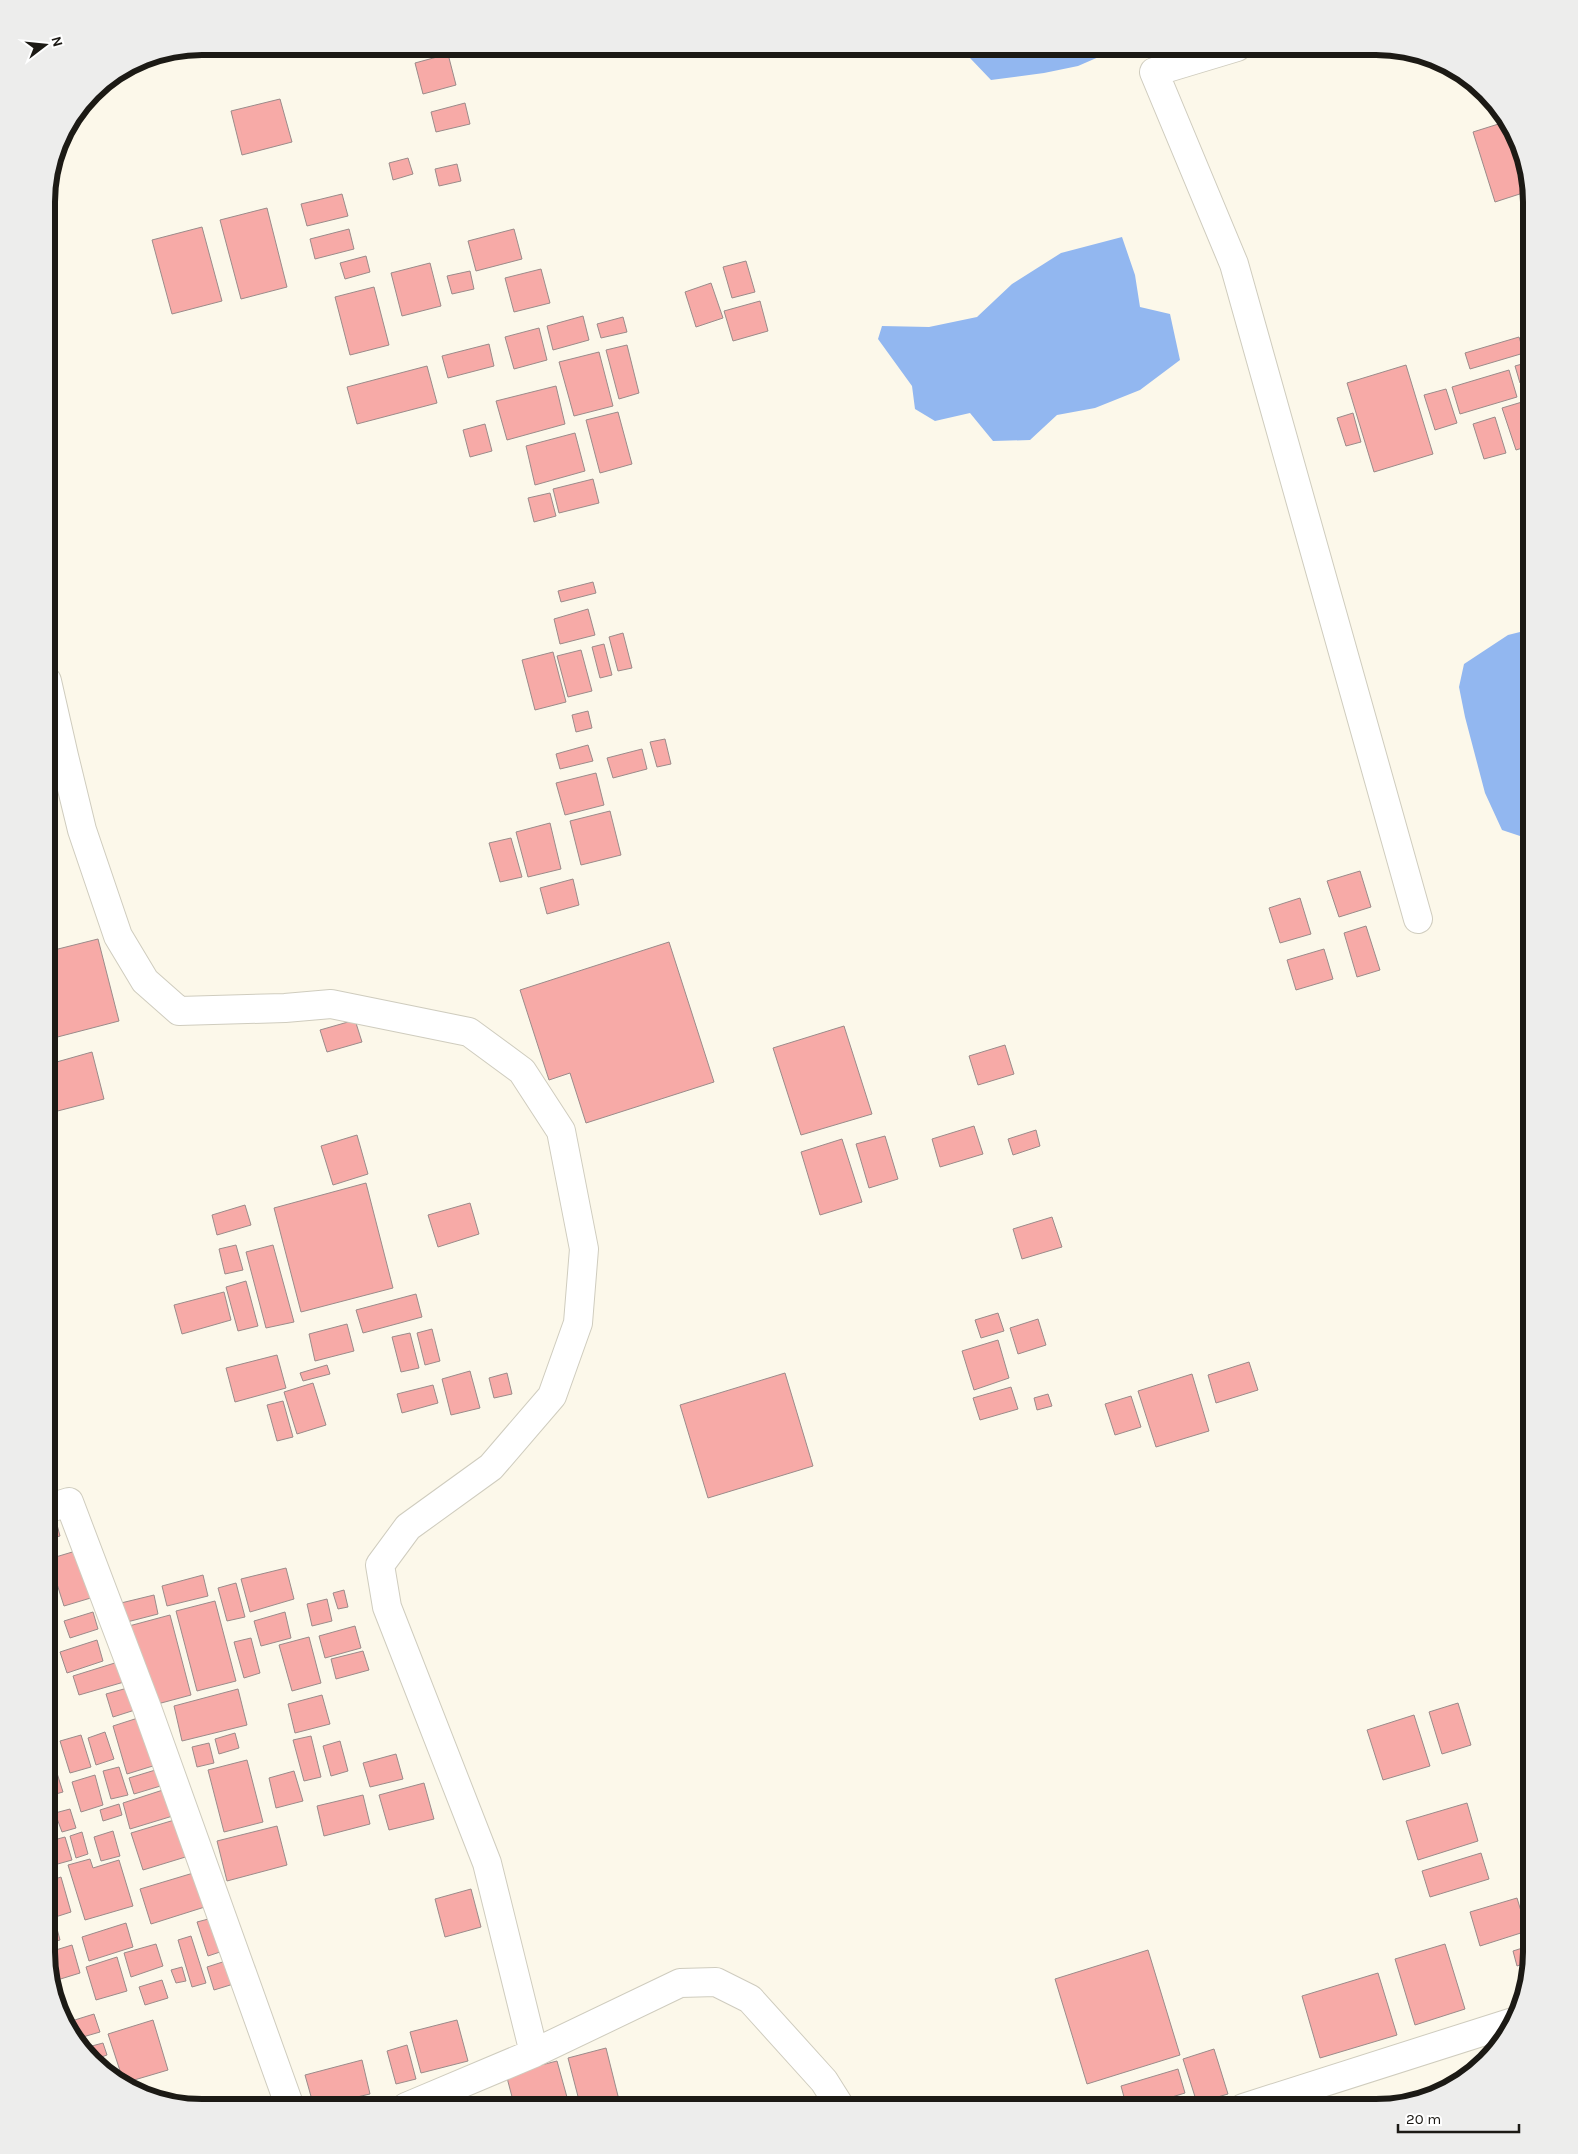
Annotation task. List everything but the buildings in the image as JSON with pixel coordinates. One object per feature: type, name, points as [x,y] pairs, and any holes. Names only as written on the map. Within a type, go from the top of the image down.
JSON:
[{"type":"street","points":[[1208,55],[1154,72],[1234,264],[1418,919]]},
{"type":"street","points":[[55,758],[118,936],[145,981],[179,1011],[285,1008],[331,1004],[469,1032],[522,1071],[561,1131],[584,1249],[578,1323],[552,1396],[491,1467],[408,1527],[380,1565],[387,1606],[487,1863],[534,2053]]},
{"type":"street","points":[[55,1506],[69,1502],[154,1726],[287,2099]]},
{"type":"street","points":[[427,2099],[534,2053],[680,1982],[716,1982],[750,1999],[824,2081],[835,2099]]},
{"type":"street","points":[[1271,2099],[1503,2025]]},
{"type":"water","points":[[971,55],[1103,55],[1078,66],[1044,73],[991,80],[970,58]]},
{"type":"water","points":[[1122,237],[1135,275],[1140,307],[1170,314],[1180,360],[1140,390],[1095,408],[1057,415],[1030,440],[993,441],[970,413],[935,421],[915,409],[912,386],[878,339],[882,326],[929,327],[977,317],[1012,284],[1061,253]]},
{"type":"water","points":[[1523,631],[1523,837],[1502,830],[1485,793],[1459,687],[1464,664],[1508,635]]}]
